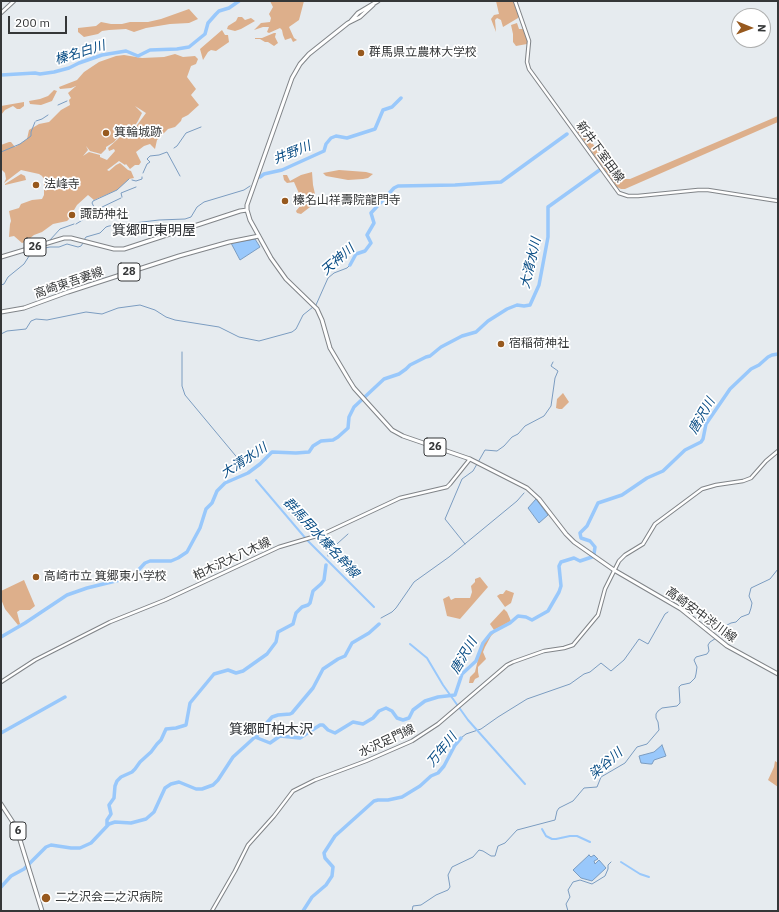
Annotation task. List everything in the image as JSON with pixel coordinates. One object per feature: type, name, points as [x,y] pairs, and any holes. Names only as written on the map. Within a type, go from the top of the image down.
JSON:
[{"type":"main road","points":[[1,13],[14,1]]},
{"type":"main road","points":[[247,210],[250,194],[260,171],[294,72],[308,54],[348,24],[360,17],[378,1]]},
{"type":"main road","name":"新井下室田線","points":[[515,1],[529,41],[527,62],[530,71],[619,193],[628,196],[638,196],[708,190],[778,201]]},
{"type":"main road","name":"高崎安中渋川線","points":[[247,210],[250,220],[281,274],[314,306],[322,320],[330,348],[354,388],[392,430],[404,436],[470,459],[532,492],[572,541],[614,570],[681,609],[727,646],[778,674]]},
{"type":"main road","name":"26","points":[[1,257],[64,238],[114,249],[124,249],[247,210]]},
{"type":"main road","name":"高崎東吾妻線","points":[[1,312],[24,308],[68,292],[200,250],[259,236]]},
{"type":"main road","points":[[614,570],[622,558],[643,544],[656,524],[699,490],[709,486],[748,480],[768,458],[778,451]]},
{"type":"main road","name":"柏木沢大八木線","points":[[1,682],[35,660],[110,622],[166,600],[279,547],[323,534],[400,498],[447,487],[470,459]]},
{"type":"main road","name":"水沢足門線","points":[[212,911],[248,845],[274,816],[293,791],[315,780],[362,763],[412,741],[438,724],[513,662],[544,651],[573,645],[598,615],[605,589],[614,570]]},
{"type":"main road","name":"6","points":[[1,804],[16,827],[42,911]]},
{"type":"shaded area","points":[[270,1],[304,1],[299,20],[289,27],[294,38],[297,40],[293,42],[291,38],[285,40],[280,28],[269,33],[267,32],[269,27],[254,30],[261,23],[270,22],[271,18],[269,14],[273,7]]},
{"type":"shaded area","points":[[496,1],[514,1],[519,16],[503,27],[501,20],[497,18],[495,20],[496,32],[491,19],[494,15],[499,14]]},
{"type":"shaded area","points":[[189,9],[198,19],[189,23],[170,24],[146,28],[134,32],[126,29],[109,30],[84,37],[78,32],[78,28],[96,26],[101,22],[122,24],[130,22],[148,22]]},
{"type":"shaded area","points":[[238,17],[242,17],[245,20],[251,18],[255,21],[235,31],[227,29],[228,26],[236,21]]},
{"type":"shaded area","points":[[517,23],[519,29],[524,29],[528,41],[527,44],[516,46],[513,42],[511,25]]},
{"type":"shaded area","points":[[222,30],[225,35],[228,35],[229,42],[216,51],[211,50],[208,52],[203,60],[200,49]]},
{"type":"shaded area","points":[[276,33],[275,37],[278,43],[274,46],[260,39],[255,39],[262,38]]},
{"type":"shaded area","points":[[175,54],[183,57],[195,56],[198,59],[196,64],[191,66],[187,77],[196,89],[191,95],[199,105],[188,115],[182,118],[175,127],[168,129],[157,140],[155,149],[150,144],[144,146],[136,152],[141,162],[139,165],[135,165],[130,169],[126,164],[125,165],[119,161],[107,170],[109,171],[120,163],[131,171],[134,178],[129,179],[117,190],[94,200],[88,195],[77,205],[74,210],[68,212],[70,218],[67,221],[53,224],[25,242],[22,243],[14,236],[9,237],[11,221],[9,211],[19,208],[21,204],[32,200],[42,199],[44,195],[44,179],[39,174],[21,170],[4,183],[6,179],[5,173],[1,169],[1,145],[11,142],[15,147],[27,139],[29,130],[39,124],[49,122],[61,110],[70,105],[69,100],[71,98],[68,93],[76,86],[60,89],[59,87],[77,80],[84,72],[99,62],[124,55],[142,58],[164,57]],"holes":[[[135,106],[146,113],[132,132],[120,137],[108,148],[109,151],[114,149],[115,151],[107,160],[100,157],[100,155],[89,152],[83,156],[88,150],[86,146],[90,151],[101,154],[106,147],[114,142],[119,136],[132,130],[142,113]]]},
{"type":"shaded area","points":[[54,90],[57,91],[52,101],[41,105],[30,104],[29,101],[48,96]]},
{"type":"shaded area","points":[[24,102],[24,106],[20,109],[13,106],[5,110],[1,115],[1,106]]},
{"type":"shaded area","points":[[778,116],[778,122],[625,189],[617,187],[577,131],[579,128],[582,129],[617,177],[622,179],[630,179]]},
{"type":"shaded area","points":[[339,170],[373,174],[368,178],[348,180],[326,176],[323,173]]},
{"type":"shaded area","points":[[312,172],[315,194],[314,204],[301,214],[297,213],[296,211],[301,205],[301,198],[294,182],[287,183],[284,180],[283,175],[287,175],[290,181],[301,175]]},
{"type":"shaded area","points":[[21,174],[25,176],[26,180],[5,185],[5,184]]},
{"type":"shaded area","points":[[563,393],[569,402],[562,409],[556,408],[557,399]]},
{"type":"shaded area","points":[[480,577],[488,587],[460,619],[447,616],[443,599],[449,596],[451,600],[455,598],[470,598],[472,592],[471,586],[475,582],[475,579]]},
{"type":"shaded area","points":[[24,580],[35,606],[30,610],[20,610],[17,612],[20,624],[18,625],[5,609],[1,599],[1,591]]},
{"type":"shaded area","points":[[506,590],[514,593],[511,603],[505,607],[497,596],[503,594]]},
{"type":"shaded area","points":[[504,609],[511,621],[494,630],[490,624]]},
{"type":"shaded area","points":[[495,632],[491,636],[483,652],[486,659],[478,667],[479,677],[475,679],[473,683],[469,683],[470,677],[475,672],[479,655],[484,643],[490,635]]},
{"type":"shaded area","points":[[775,761],[778,763],[778,787],[768,780]]},
{"type":"water","points":[[255,239],[260,247],[240,260],[231,243]]},
{"type":"water","points":[[536,499],[548,515],[539,523],[528,508]]},
{"type":"water","points":[[662,745],[666,756],[654,760],[652,764],[641,763],[639,756],[654,752]]},
{"type":"water","points":[[589,855],[591,857],[594,855],[598,859],[594,861],[595,864],[599,860],[606,868],[592,881],[581,878],[573,870]]},
{"type":"waterway","name":"榛名白川","points":[[1,75],[40,74],[54,72],[69,68],[102,55],[126,51],[138,56],[150,50],[189,47],[205,34],[208,23],[219,11],[229,8],[239,1]]},
{"type":"waterway","name":"井野川","points":[[260,177],[264,174],[282,170],[324,151],[326,144],[331,138],[336,136],[347,138],[375,129],[383,110],[392,107],[401,98]]},
{"type":"waterway","points":[[58,105],[67,101]]},
{"type":"waterway","points":[[36,121],[48,115]]},
{"type":"waterway","points":[[1,152],[20,144],[31,136],[35,122]]},
{"type":"waterway","points":[[174,148],[186,133],[201,127]]},
{"type":"waterway","name":"天神川","points":[[350,265],[356,254],[365,251],[371,243],[367,235],[374,223],[371,213],[394,188],[398,186],[455,185],[501,182],[567,134]]},
{"type":"waterway","points":[[143,173],[147,164],[150,162],[147,159],[150,156],[167,152],[180,176]]},
{"type":"waterway","name":"大清水川","points":[[1,637],[67,595],[87,588],[132,577],[145,563],[150,561],[171,561],[178,558],[187,552],[200,528],[206,509],[212,503],[217,491],[225,483],[248,473],[272,452],[309,452],[313,446],[321,441],[333,440],[348,428],[349,417],[354,407],[384,379],[399,374],[410,365],[430,356],[441,347],[462,336],[476,332],[488,321],[507,309],[517,305],[530,305],[539,285],[548,237],[548,207],[601,169]]},
{"type":"waterway","points":[[132,180],[136,181],[142,179],[142,177]]},
{"type":"waterway","points":[[96,211],[92,203],[93,201],[117,190],[129,179]]},
{"type":"waterway","name":"井野川","points":[[84,240],[86,237],[100,233],[109,226],[159,220],[185,219],[191,217],[197,207],[204,202],[244,190],[250,186]]},
{"type":"waterway","points":[[122,197],[121,193],[136,187]]},
{"type":"waterway","points":[[91,215],[100,208],[121,198]]},
{"type":"waterway","points":[[76,224],[89,216]]},
{"type":"waterway","points":[[50,240],[60,229],[74,224]]},
{"type":"waterway","name":"井野川","points":[[1,285],[4,284],[8,277],[24,264],[31,253],[35,250],[59,247],[67,244],[78,247],[83,243]]},
{"type":"waterway","name":"天神川","points":[[316,305],[328,278],[334,273],[347,268],[350,265]]},
{"type":"waterway","name":"天神川","points":[[1,334],[7,331],[26,329],[31,321],[36,319],[47,320],[86,312],[102,314],[118,308],[140,305],[155,310],[166,317],[175,320],[219,327],[239,337],[259,341],[292,332],[296,329],[303,315],[313,307]]},
{"type":"waterway","name":"群馬用水榛名幹線","points":[[182,352],[182,386],[185,395],[245,467]]},
{"type":"waterway","name":"唐沢川","points":[[1,887],[11,876],[24,869],[46,847],[51,845],[80,848],[91,843],[109,824],[115,822],[131,823],[146,819],[154,812],[165,788],[171,784],[179,782],[196,789],[202,789],[213,785],[233,757],[255,737],[270,743],[280,736],[300,738],[320,725],[323,725],[328,730],[335,733],[353,722],[363,724],[373,718],[379,711],[386,708],[392,711],[397,718],[403,720],[409,718],[413,710],[425,701],[438,697],[455,695],[462,674],[476,661],[483,643],[491,633],[510,623],[518,616],[526,617],[532,620],[548,611],[561,586],[559,566],[561,562],[574,558],[580,561],[592,557],[595,547],[590,541],[581,538],[580,533],[587,526],[598,503],[622,495],[647,478],[663,471],[685,450],[701,442],[706,424],[730,389],[751,369],[759,365],[768,357],[778,354]]},
{"type":"waterway","points":[[465,544],[445,519],[462,479],[473,471],[485,450],[497,451],[512,437],[518,434],[525,426],[544,416],[551,406],[555,378],[558,371],[551,366],[553,362]]},
{"type":"waterway","name":"群馬用水榛名幹線","points":[[256,480],[307,540],[374,607]]},
{"type":"waterway","points":[[381,618],[396,608],[414,582],[449,557],[517,501],[524,493]]},
{"type":"waterway","points":[[328,556],[328,552],[348,534]]},
{"type":"waterway","points":[[107,826],[107,820],[111,814],[109,805],[114,798],[117,781],[135,769],[161,740],[166,729],[186,725],[190,703],[214,674],[228,670],[236,673],[243,671],[267,654],[276,642],[278,632],[293,624],[296,613],[302,607],[310,603],[313,591],[324,580],[326,565]]},
{"type":"waterway","name":"染谷川","points":[[412,911],[413,906],[421,905],[436,895],[448,890],[450,887],[448,875],[452,867],[473,857],[479,850],[491,856],[495,856],[498,846],[505,843],[517,830],[555,820],[559,808],[573,801],[584,788],[597,787],[601,777],[625,763],[637,747],[647,744],[659,730],[656,718],[658,711],[662,708],[677,706],[680,703],[679,687],[690,683],[695,678],[697,667],[694,660],[696,657],[707,654],[709,651],[708,645],[710,642],[724,633],[727,625],[736,622],[741,617],[749,614],[752,603],[749,596],[751,588],[770,579],[778,569]]},
{"type":"waterway","name":"万年川","points":[[461,738],[466,734],[481,729],[527,699],[570,684],[584,674],[590,672],[601,663],[611,671],[624,660],[639,639],[648,644],[665,614],[668,612]]},
{"type":"waterway","points":[[257,737],[258,733],[272,717],[292,713],[313,688],[323,669],[345,656],[352,643],[369,633],[379,624]]},
{"type":"waterway","name":"群馬用水榛名幹線","points":[[410,644],[427,658],[443,685],[468,720],[525,784]]},
{"type":"waterway","points":[[1,733],[65,697]]},
{"type":"waterway","name":"万年川","points":[[303,911],[312,897],[326,885],[332,876],[333,867],[325,858],[324,853],[335,836],[374,801],[402,797],[420,786],[431,776],[438,773],[461,738]]},
{"type":"waterway","name":"群馬用水榛名幹線","points":[[542,829],[546,836],[552,839],[577,836],[590,842]]},
{"type":"waterway","points":[[568,911],[566,904],[570,897],[568,890],[573,882],[580,880],[592,884],[605,876],[608,865],[611,862]]},
{"type":"waterway","name":"群馬用水榛名幹線","points":[[621,862],[640,874],[649,877]]},
{"type":"place","name":"群馬県立農林大学校","points":[[361,53]]},
{"type":"place","name":"箕輪城跡","points":[[106,133]]},
{"type":"place","name":"法峰寺","points":[[36,185]]},
{"type":"place","name":"榛名山祥壽院龍門寺","points":[[285,201]]},
{"type":"place","name":"諏訪神社","points":[[72,215]]},
{"type":"place","name":"宿稲荷神社","points":[[501,344]]},
{"type":"place","name":"高崎市立 箕郷東小学校","points":[[36,577]]},
{"type":"place","name":"二之沢会二之沢病院","points":[[46,898]]},
{"type":"district","name":"箕郷町東明屋","points":[[154,231]]},
{"type":"district","name":"箕郷町柏木沢","points":[[271,730]]}]
